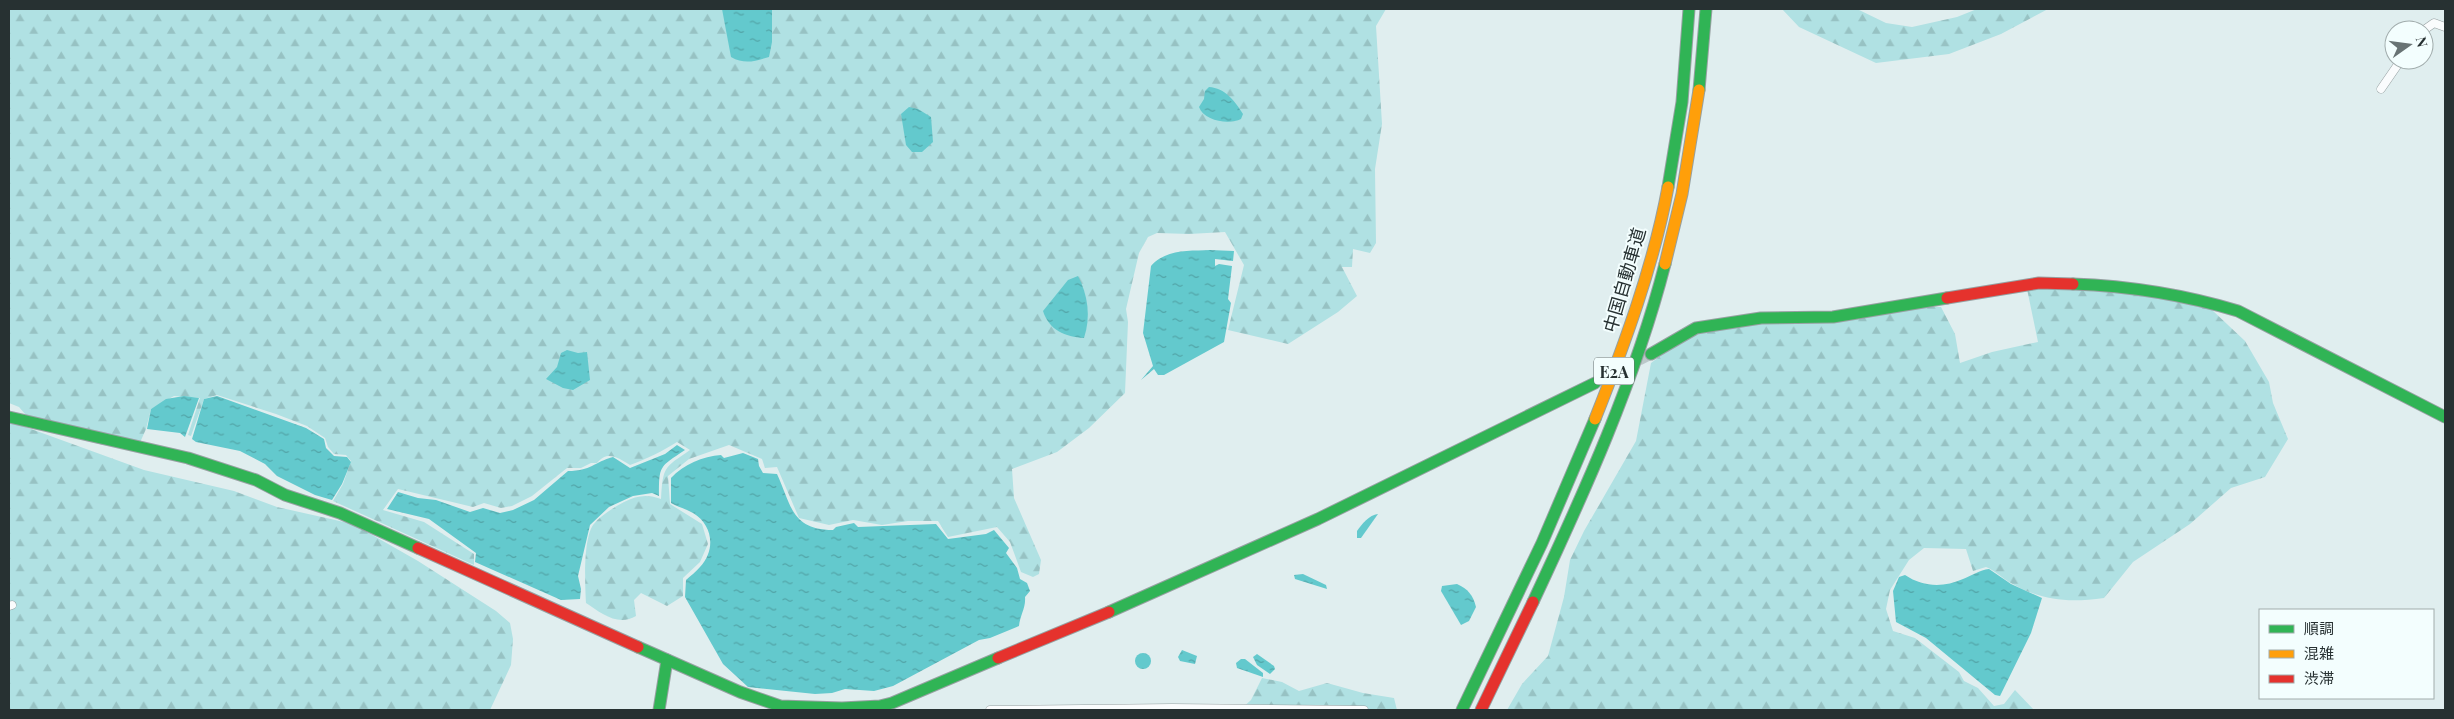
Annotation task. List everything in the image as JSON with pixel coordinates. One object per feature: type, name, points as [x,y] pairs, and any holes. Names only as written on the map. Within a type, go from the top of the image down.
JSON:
[{"type":"main road","name":"中国自動車道","points":[[1462,710],[1571,482],[1627,335],[1647,268],[1675,151],[1683,98],[1689,9]]},
{"type":"main road","name":"中国自動車道","points":[[1481,710],[1551,568],[1584,492],[1643,341],[1680,211],[1692,154],[1700,98],[1706,9]]},
{"type":"main road","points":[[1651,354],[1696,328],[1752,320],[1833,317],[2039,283],[2098,284],[2208,302],[2238,311],[2407,400],[2445,417]]},
{"type":"main road","points":[[9,417],[85,436],[188,458],[256,480],[285,495],[340,512],[667,660],[740,692],[780,706],[895,707],[1277,538],[1595,383]]},
{"type":"main road","points":[[659,710],[667,660]]},
{"type":"street","points":[[2381,89],[2394,70]]},
{"type":"street","points":[[990,710],[1172,708],[1364,710]]},
{"type":"green space","points":[[9,9],[1386,9],[1376,26],[1382,124],[1375,169],[1376,243],[1370,253],[1353,249],[1352,267],[1342,267],[1357,296],[1338,312],[1288,344],[1228,330],[1244,265],[1225,232],[1157,233],[1148,237],[1139,253],[1126,309],[1128,322],[1125,393],[1089,428],[1057,452],[1012,469],[1014,498],[1041,560],[1039,574],[1033,577],[1021,572],[1010,542],[997,527],[948,537],[938,521],[908,521],[882,525],[853,520],[829,525],[799,518],[777,467],[765,468],[762,459],[729,445],[689,459],[668,476],[670,504],[702,524],[708,544],[700,562],[683,578],[683,596],[667,606],[641,593],[634,600],[636,616],[623,620],[616,619],[586,603],[585,562],[590,532],[596,521],[603,515],[629,500],[647,496],[661,499],[666,469],[690,450],[677,442],[654,455],[630,465],[613,456],[609,456],[597,463],[591,463],[581,468],[567,468],[532,496],[512,506],[501,508],[484,503],[473,507],[398,489],[383,510],[424,522],[474,554],[474,565],[333,501],[343,484],[351,461],[346,455],[334,454],[328,447],[325,438],[307,426],[276,414],[217,395],[204,399],[191,436],[188,435],[200,398],[174,396],[151,409],[146,429],[138,447],[104,445],[38,429],[19,407],[9,403]]},
{"type":"green space","points":[[1782,9],[1857,9],[1886,23],[1912,27],[1957,17],[1977,9],[2048,9],[2001,34],[1949,54],[1876,63],[1799,27]]},
{"type":"green space","points":[[2087,288],[2144,295],[2211,309],[2245,341],[2269,382],[2273,403],[2288,439],[2265,477],[2231,488],[2190,524],[2133,562],[2104,598],[2067,600],[2044,597],[2032,593],[2009,582],[1986,567],[1973,571],[1966,549],[1924,548],[1909,560],[1890,590],[1886,609],[1893,631],[1915,638],[1959,672],[1964,681],[1978,688],[1994,706],[2004,704],[2015,690],[2034,710],[1507,710],[1522,684],[1548,656],[1564,597],[1570,560],[1584,531],[1636,441],[1651,363],[1688,335],[1764,323],[1841,322],[1926,307],[1941,307],[1955,334],[1960,363],[1992,352],[2038,342],[2027,289]]},
{"type":"green space","points":[[9,421],[144,470],[234,491],[277,507],[353,524],[418,561],[496,611],[510,623],[513,639],[511,665],[490,710],[9,710]]},
{"type":"green space","points":[[1262,678],[1282,682],[1299,691],[1327,683],[1363,693],[1394,698],[1397,710],[1240,710],[1251,700]]},
{"type":"water","points":[[722,9],[772,9],[772,42],[769,57],[745,62],[731,57]]},
{"type":"water","points":[[1209,87],[1225,93],[1237,104],[1243,114],[1241,119],[1224,122],[1211,119],[1202,112],[1199,107],[1204,99],[1205,91]]},
{"type":"water","points":[[909,107],[918,109],[931,117],[933,142],[922,152],[912,152],[906,145],[901,114]]},
{"type":"water","points":[[1234,251],[1233,261],[1215,259],[1215,266],[1219,264],[1232,266],[1228,299],[1231,303],[1224,342],[1164,375],[1158,375],[1154,369],[1141,380],[1153,366],[1143,333],[1151,266],[1164,256],[1178,252]]},
{"type":"water","points":[[1078,276],[1086,298],[1088,314],[1084,338],[1064,334],[1054,328],[1043,311],[1068,280]]},
{"type":"water","points":[[567,350],[578,353],[587,352],[590,380],[573,390],[563,388],[546,379],[557,367],[561,353]]},
{"type":"water","points":[[184,396],[199,398],[185,437],[180,433],[147,429],[151,409],[166,399]]},
{"type":"water","points":[[217,396],[306,428],[324,439],[326,448],[334,456],[347,457],[351,462],[342,484],[332,500],[315,495],[277,476],[265,464],[240,451],[196,442],[192,439],[204,399]]},
{"type":"water","points":[[677,445],[685,450],[662,468],[659,479],[659,496],[652,493],[633,496],[609,507],[590,525],[578,576],[581,589],[580,599],[561,600],[475,562],[476,553],[429,519],[387,509],[398,492],[418,498],[436,500],[470,512],[483,508],[500,513],[513,510],[534,500],[568,471],[582,470],[613,457],[630,468],[665,454]]},
{"type":"water","points":[[743,453],[758,459],[763,473],[777,474],[794,513],[808,525],[819,529],[833,530],[836,527],[854,523],[858,527],[936,524],[948,539],[986,534],[994,530],[1009,548],[1006,553],[1017,568],[1020,579],[1027,583],[1030,591],[1025,597],[1025,605],[1019,626],[990,638],[979,640],[893,686],[874,691],[845,689],[832,693],[815,694],[748,687],[723,664],[685,597],[686,580],[705,560],[710,546],[710,538],[705,524],[700,518],[671,503],[671,478],[681,469],[707,457],[721,455],[724,458]]},
{"type":"water","points":[[1378,514],[1361,538],[1357,538],[1357,531],[1363,523]]},
{"type":"water","points":[[1989,569],[2011,584],[2042,598],[2031,633],[2000,696],[1995,695],[1926,638],[1896,622],[1893,591],[1899,577],[1905,575],[1926,584],[1941,585],[1956,582]]},
{"type":"water","points":[[1303,574],[1326,585],[1327,589],[1295,579],[1294,575]]},
{"type":"water","points":[[1457,584],[1470,593],[1476,607],[1469,621],[1461,625],[1441,591],[1442,586]]},
{"type":"water","points":[[1182,650],[1197,656],[1195,664],[1180,661],[1178,657]]},
{"type":"water","points":[[1143,653],[1149,655],[1151,661],[1149,667],[1143,669],[1137,667],[1135,661],[1137,655]]},
{"type":"water","points":[[1257,654],[1274,666],[1275,669],[1270,674],[1257,665],[1253,657]]},
{"type":"water","points":[[1241,659],[1245,659],[1263,673],[1263,677],[1237,668],[1236,663]]},
{"type":"tunnel","points":[[1595,383],[1651,354]]},
{"type":"traffic: fast","points":[[1668,187],[1682,102],[1689,9]]},
{"type":"traffic: fast","points":[[1699,90],[1706,9]]},
{"type":"traffic: fast","points":[[1533,602],[1607,436],[1639,351],[1665,264]]},
{"type":"traffic: fast","points":[[2073,284],[2157,292],[2198,300],[2238,311],[2445,417]]},
{"type":"traffic: fast","points":[[1651,354],[1696,328],[1761,318],[1833,317],[1947,298]]},
{"type":"traffic: fast","points":[[1109,612],[1318,519],[1595,383]]},
{"type":"traffic: fast","points":[[9,417],[188,458],[256,480],[285,495],[340,513],[418,548]]},
{"type":"traffic: fast","points":[[1462,710],[1542,543],[1595,419]]},
{"type":"traffic: fast","points":[[638,647],[740,692],[780,706],[842,708],[880,706],[892,703],[998,658]]},
{"type":"traffic: fast","points":[[659,710],[667,660]]},
{"type":"traffic: slow","points":[[1665,264],[1682,194],[1699,90]]},
{"type":"traffic: slow","points":[[1595,419],[1637,304],[1655,245],[1668,187]]},
{"type":"traffic: jam","points":[[1947,298],[2039,283],[2073,284]]},
{"type":"traffic: jam","points":[[418,548],[638,647]]},
{"type":"traffic: jam","points":[[1481,710],[1533,602]]},
{"type":"traffic: jam","points":[[998,658],[1109,612]]}]
